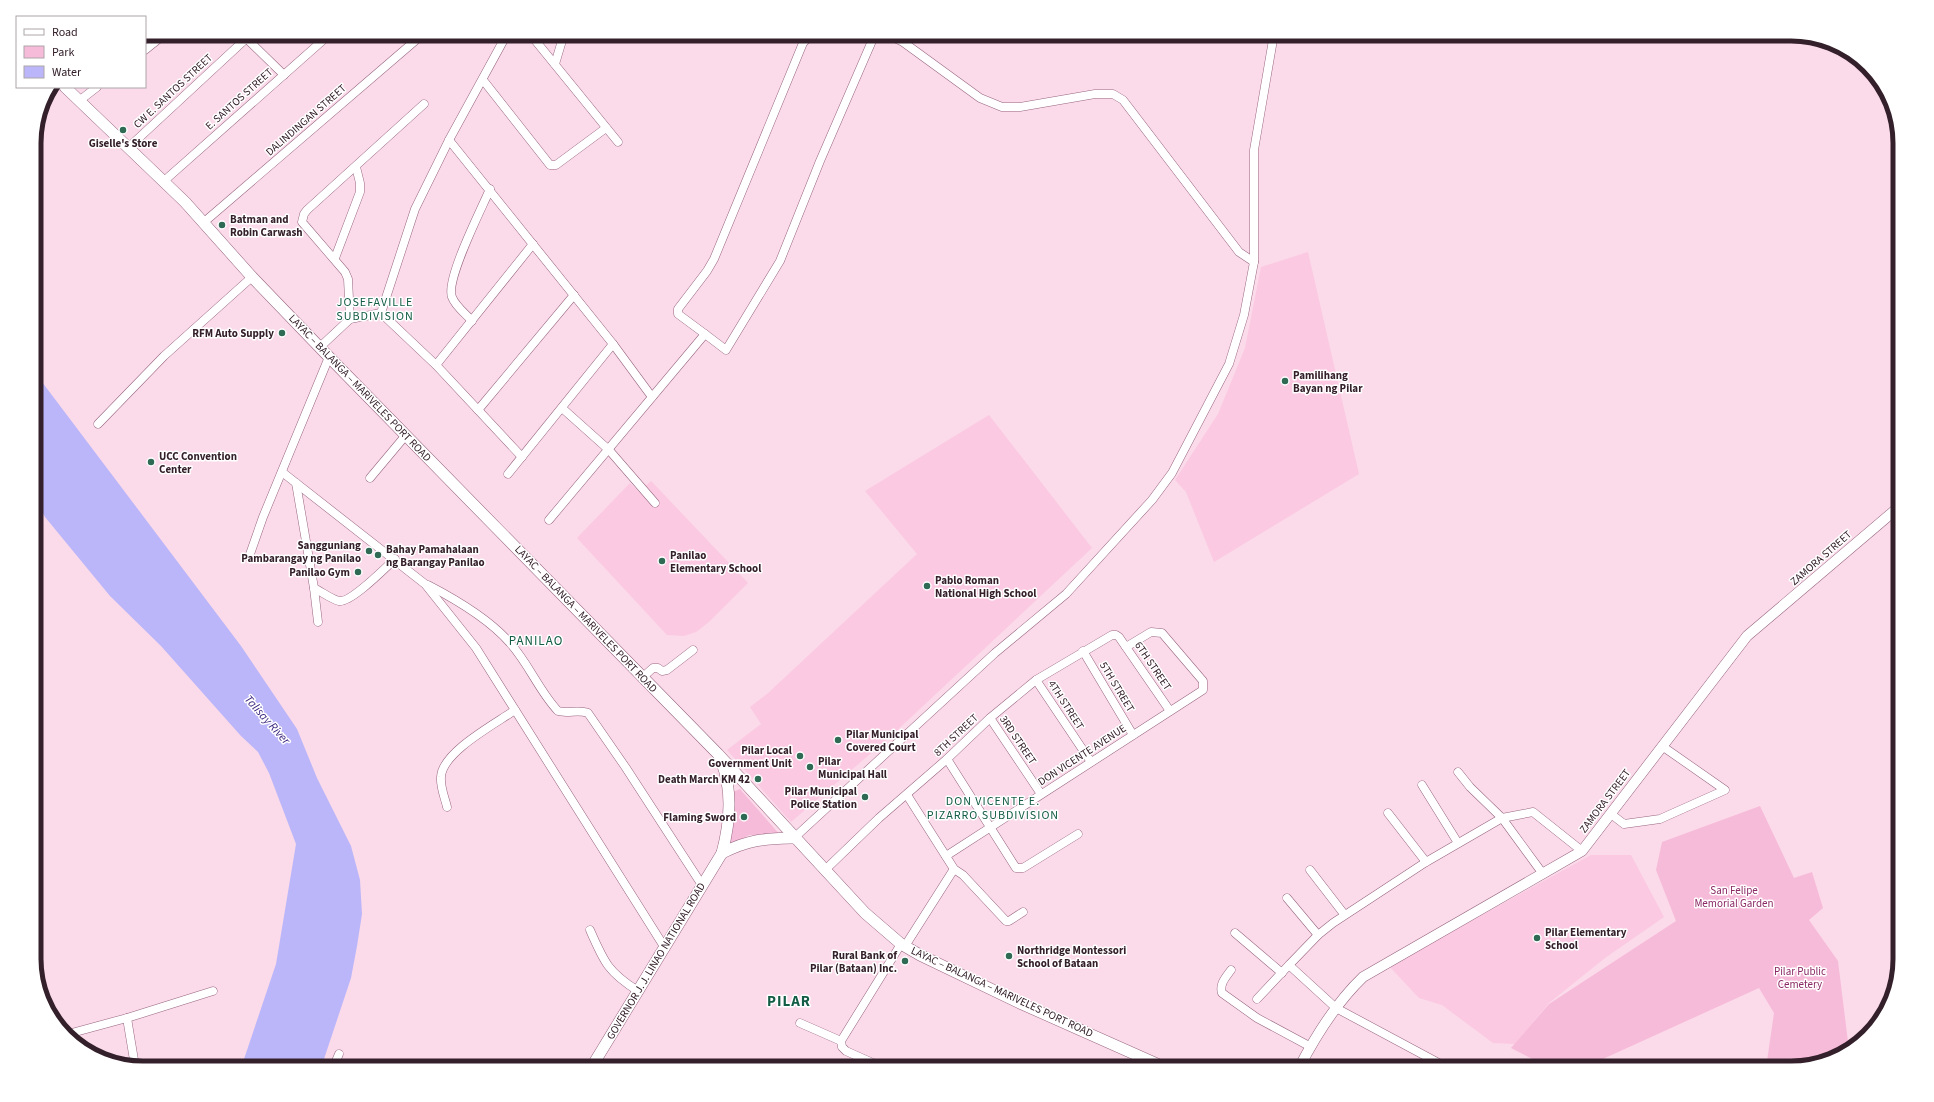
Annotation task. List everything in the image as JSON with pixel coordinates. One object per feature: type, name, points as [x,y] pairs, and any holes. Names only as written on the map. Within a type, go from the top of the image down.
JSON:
[{"type":"main road","name":"LAYAC – BALANGA – MARIVELES PORT ROAD","points":[[66,88],[164,181],[252,277],[329,357],[718,754],[862,910],[903,945],[1022,1004],[1150,1061]]},
{"type":"main road","name":"GOVERNOR J. J. LINAO NATIONAL ROAD","points":[[595,1061],[722,853],[728,820],[728,795],[724,767],[718,754]]},
{"type":"main road","points":[[722,853],[740,844],[760,839],[794,838]]},
{"type":"street","points":[[146,49],[156,41]]},
{"type":"street","name":"CW E. SANTOS STREET","points":[[128,148],[243,41]]},
{"type":"street","points":[[253,41],[284,75]]},
{"type":"street","name":"E. SANTOS STREET","points":[[164,181],[322,41]]},
{"type":"street","name":"DALINDINGAN STREET","points":[[203,222],[415,41]]},
{"type":"street","points":[[381,313],[415,209],[449,140],[503,41]]},
{"type":"street","points":[[536,41],[618,142]]},
{"type":"street","points":[[555,64],[562,41]]},
{"type":"street","points":[[804,41],[714,258],[707,271],[678,309],[678,314],[682,318],[726,350],[780,261],[871,41]]},
{"type":"street","points":[[901,41],[980,98],[1002,107],[1020,107],[1094,94],[1113,94],[1123,100],[1240,252],[1254,262]]},
{"type":"street","points":[[794,838],[995,653],[1066,594],[1152,500],[1172,473],[1229,364],[1244,315],[1254,262],[1254,150],[1273,41]]},
{"type":"street","points":[[483,80],[550,165],[553,166],[606,128]]},
{"type":"street","points":[[80,101],[96,88]]},
{"type":"street","points":[[350,319],[348,279],[345,272],[335,258],[302,222],[302,218],[307,210],[424,104]]},
{"type":"street","points":[[449,140],[613,344],[652,397]]},
{"type":"street","points":[[335,258],[361,188],[356,167]]},
{"type":"street","points":[[472,321],[451,296],[451,287],[462,251],[490,190]]},
{"type":"street","points":[[436,365],[533,244]]},
{"type":"street","points":[[98,424],[164,356],[252,277]]},
{"type":"street","points":[[478,410],[574,295]]},
{"type":"street","points":[[320,347],[350,319],[381,313]]},
{"type":"street","points":[[381,313],[436,365],[522,457]]},
{"type":"street","points":[[549,520],[705,334]]},
{"type":"street","points":[[508,474],[613,344]]},
{"type":"street","points":[[249,558],[263,517],[329,357]]},
{"type":"street","points":[[562,408],[609,450],[655,504]]},
{"type":"street","points":[[370,478],[406,435]]},
{"type":"street","points":[[282,472],[425,584],[476,648],[665,948]]},
{"type":"street","points":[[296,482],[314,588],[318,622]]},
{"type":"street","name":"ZAMORA STREET","points":[[1303,1061],[1336,1008],[1352,988],[1375,969],[1582,851],[1747,636],[1893,512]]},
{"type":"street","points":[[314,588],[339,601],[347,599],[365,586],[395,559]]},
{"type":"street","points":[[425,584],[448,595],[510,642],[558,711],[564,713],[582,711],[588,713],[626,768],[702,885]]},
{"type":"street","name":"DON VICENTE AVENUE","points":[[946,856],[1203,690],[1203,682],[1162,633],[1151,632],[1126,647]]},
{"type":"street","name":"6TH STREET","points":[[1116,634],[1170,711]]},
{"type":"street","name":"8TH STREET","points":[[825,870],[879,818],[947,759],[990,718],[1036,680],[1083,651],[1116,634]]},
{"type":"street","points":[[643,677],[653,668],[658,668],[662,671],[667,670],[693,650]]},
{"type":"street","name":"5TH STREET","points":[[1083,651],[1133,735]]},
{"type":"street","name":"4TH STREET","points":[[1036,680],[1090,762]]},
{"type":"street","points":[[447,808],[441,777],[446,761],[458,749],[515,710]]},
{"type":"street","name":"3RD STREET","points":[[990,718],[1041,794]]},
{"type":"street","points":[[1611,814],[1624,824],[1660,819],[1725,790],[1662,746]]},
{"type":"street","points":[[947,759],[1016,868],[1023,868],[1078,834]]},
{"type":"street","points":[[1458,772],[1470,787],[1502,818],[1543,874]]},
{"type":"street","points":[[1422,785],[1458,843]]},
{"type":"street","points":[[907,795],[954,869],[963,875],[1006,921],[1009,921],[1023,912]]},
{"type":"street","points":[[1257,999],[1318,935],[1344,914],[1426,862],[1502,818],[1533,812],[1582,851]]},
{"type":"street","points":[[1388,813],[1426,862]]},
{"type":"street","points":[[863,1061],[846,1051],[842,1047],[841,1042],[954,869]]},
{"type":"street","points":[[1310,870],[1344,914]]},
{"type":"street","points":[[1287,898],[1318,935]]},
{"type":"street","points":[[590,930],[606,964],[624,982],[638,991]]},
{"type":"street","points":[[1235,933],[1282,973]]},
{"type":"street","points":[[1289,965],[1336,1008],[1435,1061]]},
{"type":"street","points":[[1231,970],[1222,983],[1220,989],[1222,993],[1257,1018],[1311,1047]]},
{"type":"street","points":[[73,1033],[127,1018],[213,991]]},
{"type":"street","points":[[127,1018],[134,1060]]},
{"type":"street","points":[[800,1023],[841,1042]]},
{"type":"street","points":[[336,1061],[339,1054]]},
{"type":"shaded area","name":"Pamilihang Bayan ng Pilar","points":[[1308,252],[1359,474],[1214,562],[1186,492],[1175,480],[1218,414],[1245,348],[1261,267]]},
{"type":"shaded area","name":"Pablo Roman National High School","points":[[989,415],[1092,548],[891,736],[791,822],[727,750],[761,724],[750,707],[767,694],[917,554],[865,491]]},
{"type":"shaded area","name":"Panilao Elementary School","points":[[651,481],[748,583],[710,621],[696,632],[684,636],[667,635],[577,538],[630,483],[639,492]]},
{"type":"shaded area","name":"Pilar Elementary School","points":[[1591,855],[1631,855],[1664,917],[1605,958],[1549,1003],[1515,1044],[1493,1043],[1442,1005],[1419,998],[1389,966]]},
{"type":"green space","points":[[740,789],[780,835],[749,835],[727,847],[733,792]]},
{"type":"green space","name":"San Felipe Memorial Garden","points":[[1760,806],[1794,878],[1812,872],[1823,908],[1809,920],[1838,961],[1848,1043],[1817,1058],[1791,1061],[1767,1061],[1774,1013],[1759,988],[1598,1061],[1536,1061],[1511,1048],[1549,1004],[1676,921],[1656,870],[1662,842]]},
{"type":"water","name":"Talisay River","points":[[41,381],[241,646],[297,729],[317,778],[351,846],[360,880],[362,914],[351,978],[323,1061],[243,1061],[276,964],[296,844],[269,773],[258,752],[241,736],[161,646],[110,596],[45,517],[41,510]]},
{"type":"place","name":"Giselle's Store","points":[[123,130]]},
{"type":"place","name":"Batman and Robin Carwash","points":[[222,225]]},
{"type":"place","name":"RFM Auto Supply","points":[[282,333]]},
{"type":"place","name":"Pamilihang Bayan ng Pilar","points":[[1285,381]]},
{"type":"place","name":"UCC Convention Center","points":[[151,462]]},
{"type":"place","name":"Sangguniang Pambarangay ng Panilao","points":[[369,551]]},
{"type":"place","name":"Bahay Pamahalaan ng Barangay Panilao","points":[[378,555]]},
{"type":"place","name":"Panilao Elementary School","points":[[662,561]]},
{"type":"place","name":"Panilao Gym","points":[[358,572]]},
{"type":"place","name":"Pablo Roman National High School","points":[[927,586]]},
{"type":"place","name":"Pilar Municipal Covered Court","points":[[838,740]]},
{"type":"place","name":"Pilar Local Government Unit","points":[[800,756]]},
{"type":"place","name":"Pilar Municipal Hall","points":[[810,767]]},
{"type":"place","name":"Death March KM 42","points":[[758,779]]},
{"type":"place","name":"Pilar Municipal Police Station","points":[[865,797]]},
{"type":"place","name":"Flaming Sword","points":[[744,817]]},
{"type":"place","name":"Pilar Elementary School","points":[[1537,938]]},
{"type":"place","name":"Northridge Montessori School of Bataan","points":[[1009,956]]},
{"type":"place","name":"Rural Bank of Pilar (Bataan) Inc.","points":[[905,961]]},
{"type":"district","name":"JOSEFAVILLE SUBDIVISION","points":[[375,309]]},
{"type":"district","name":"PANILAO","points":[[536,641]]},
{"type":"district","name":"DON VICENTE E. PIZARRO SUBDIVISION","points":[[993,808]]},
{"type":"district","name":"PILAR","points":[[789,1001]]},
{"type":"park label","name":"Pilar Public Cemetery","points":[[1800,977]]}]
